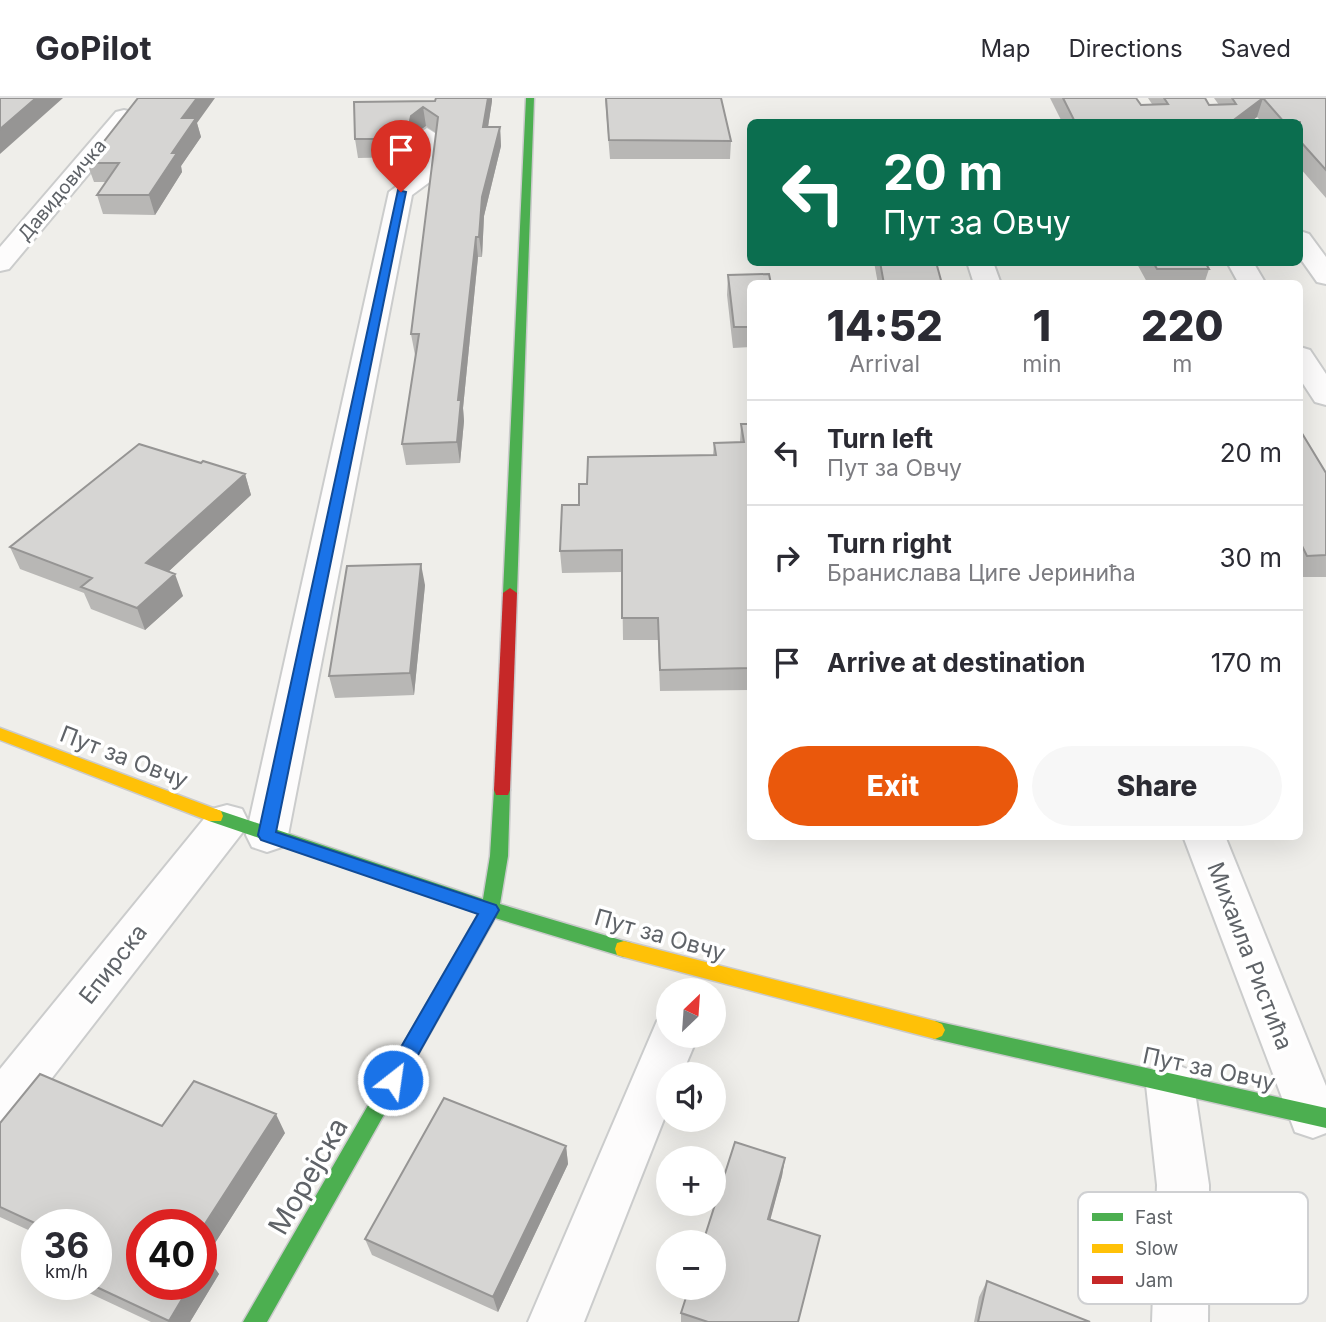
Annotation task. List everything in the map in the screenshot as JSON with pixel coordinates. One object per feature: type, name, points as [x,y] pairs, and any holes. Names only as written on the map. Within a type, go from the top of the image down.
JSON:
[{"type":"street","points":[[490,910],[499,856],[530,98]]},
{"type":"street","name":"Давидовичка","points":[[0,263],[124,117]]},
{"type":"street","points":[[247,828],[401,192],[419,181],[428,135]]},
{"type":"street","points":[[1303,243],[1326,276]]},
{"type":"street","points":[[1303,361],[1326,396]]},
{"type":"street","name":"Пут за Овчу","points":[[0,734],[247,828],[691,978]]},
{"type":"street","name":"Епирска","points":[[0,1107],[247,828]]},
{"type":"street","name":"Михаила Ристића","points":[[1206,840],[1319,1116]]},
{"type":"street","name":"Морејска","points":[[254,1322],[490,910]]},
{"type":"street","name":"Пут за Овчу","points":[[726,986],[1319,1116]]},
{"type":"street","points":[[556,1322],[669,1048]]},
{"type":"street","points":[[1170,1084],[1183,1192]]},
{"type":"street","points":[[1180,1304],[1180,1322]]},
{"type":"building","points":[[0,98],[36,98],[0,129]]},
{"type":"building","points":[[138,98],[197,98],[182,118],[196,118],[172,153],[177,153],[149,195],[97,195],[119,163],[87,163]]},
{"type":"building","points":[[436,98],[488,98],[483,127],[500,127],[482,197],[479,237],[476,237],[458,400],[461,400],[457,442],[402,444],[419,334],[411,334],[438,117],[423,107],[411,116],[406,139],[355,139],[354,102],[435,101]]},
{"type":"building","points":[[606,98],[721,98],[731,141],[609,140]]},
{"type":"building","points":[[1063,98],[1136,98],[1141,105],[1168,104],[1164,98],[1205,98],[1209,105],[1236,104],[1232,98],[1263,98],[1235,119],[1074,119]]},
{"type":"building","points":[[1263,98],[1326,98],[1326,170],[1303,144],[1303,119],[1281,119]]},
{"type":"building","points":[[881,266],[937,266],[941,280],[883,280]]},
{"type":"building","points":[[1155,266],[1207,266],[1209,269],[1157,269]]},
{"type":"building","points":[[769,274],[770,280],[747,280],[747,327],[734,327],[728,275]]},
{"type":"building","points":[[741,424],[747,424],[747,668],[660,670],[658,618],[622,618],[622,550],[560,551],[562,505],[579,505],[579,484],[587,484],[588,457],[716,455],[714,443],[744,442]]},
{"type":"building","points":[[1303,435],[1326,473],[1326,555],[1307,556],[1303,548]]},
{"type":"building","points":[[139,444],[245,474],[146,563],[175,574],[137,608],[81,587],[92,578],[10,547]]},
{"type":"building","points":[[421,564],[410,673],[329,676],[347,566]]},
{"type":"building","points":[[40,1074],[162,1126],[194,1081],[276,1114],[215,1209],[126,1209],[126,1300],[181,1300],[169,1321],[112,1294],[112,1209],[21,1209],[21,1217],[0,1207],[0,1123]]},
{"type":"building","points":[[444,1098],[566,1146],[493,1297],[365,1239]]},
{"type":"building","points":[[735,1142],[785,1158],[768,1219],[820,1236],[798,1322],[708,1322],[681,1313],[685,1300],[726,1300],[726,1230],[707,1230],[711,1216],[726,1216],[726,1170]]},
{"type":"building","points":[[987,1281],[1090,1322],[978,1322]]},
{"type":"traffic: fast","points":[[510,593],[530,98]]},
{"type":"traffic: fast","points":[[254,1322],[490,910],[499,856],[502,790]]},
{"type":"traffic: fast","points":[[215,816],[428,890],[624,949]]},
{"type":"traffic: fast","points":[[935,1030],[1326,1118]]},
{"type":"traffic: slow","points":[[0,734],[215,816]]},
{"type":"traffic: slow","points":[[624,949],[935,1030]]},
{"type":"traffic: jam","points":[[502,790],[510,593]]},
{"type":"route","points":[[393,1080],[490,910],[267,835],[401,192]]}]
